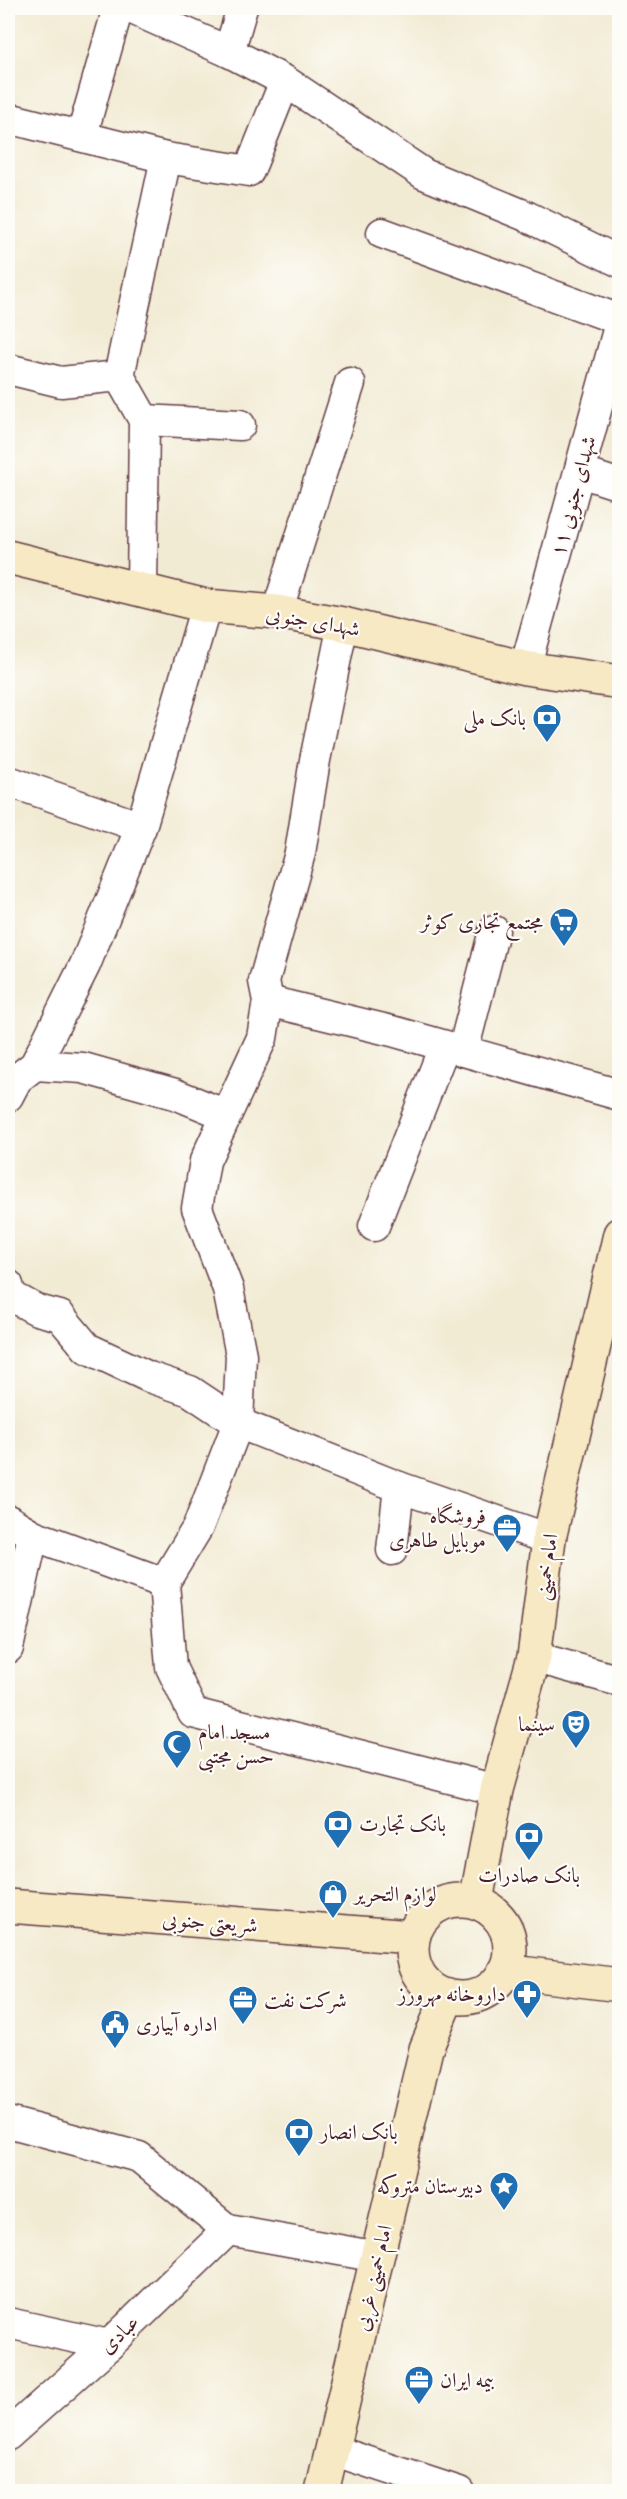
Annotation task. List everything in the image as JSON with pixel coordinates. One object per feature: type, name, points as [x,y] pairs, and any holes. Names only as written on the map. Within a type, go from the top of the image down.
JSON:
[{"type":"main road","name":"شهدای جنوبی","points":[[8,557],[206,606],[277,612],[343,624],[525,668],[620,682]]},
{"type":"main road","name":"امام خمینی","points":[[476,1901],[497,1790],[534,1657],[549,1539],[620,1234]]},
{"type":"main road","points":[[463,1899],[476,1901],[488,1907],[504,1926],[510,1951],[504,1971],[490,1989],[477,1996],[462,1998],[448,1996],[429,1986],[416,1969],[411,1948],[412,1937],[417,1924],[436,1905],[463,1899]]},
{"type":"main road","name":"شریعتی جنوبی","points":[[8,1906],[412,1937]]},
{"type":"main road","points":[[504,1971],[620,1985]]},
{"type":"main road","name":"امام خمینی غربی","points":[[322,2492],[426,2049],[448,1996]]},
{"type":"street","points":[[82,135],[118,8]]},
{"type":"street","points":[[130,8],[229,52],[285,81],[424,174],[526,216],[620,262]]},
{"type":"street","points":[[229,52],[242,8]]},
{"type":"street","points":[[8,118],[166,158],[249,171],[285,81]]},
{"type":"street","points":[[142,591],[144,420],[119,376],[166,158]]},
{"type":"street","points":[[382,233],[620,321]]},
{"type":"street","name":"۱۱ شهدای جنوبی","points":[[525,668],[620,321]]},
{"type":"street","points":[[8,369],[61,382],[119,376]]},
{"type":"street","points":[[277,612],[350,383]]},
{"type":"street","points":[[144,420],[240,425]]},
{"type":"street","points":[[579,472],[620,485]]},
{"type":"street","points":[[8,1096],[17,1079],[35,1065],[85,964],[141,827],[206,606]]},
{"type":"street","points":[[343,624],[315,760],[300,853],[264,981],[268,1001],[262,1038],[205,1161],[197,1208],[228,1289],[241,1354],[238,1423],[198,1527],[164,1583],[171,1667],[193,1713],[497,1790]]},
{"type":"street","points":[[8,781],[141,827]]},
{"type":"street","points":[[374,1226],[453,1049],[494,930]]},
{"type":"street","points":[[268,1001],[396,1032],[620,1095]]},
{"type":"street","points":[[35,1065],[83,1068],[175,1094],[226,1115]]},
{"type":"street","points":[[8,1285],[11,1296],[37,1310],[60,1316],[87,1348],[148,1377],[190,1390],[238,1423],[399,1487],[549,1539]]},
{"type":"street","points":[[392,1550],[399,1487]]},
{"type":"street","points":[[8,1520],[33,1536],[164,1583]]},
{"type":"street","points":[[8,1648],[33,1536]]},
{"type":"street","points":[[534,1657],[620,1681]]},
{"type":"street","points":[[8,2122],[139,2157],[228,2230],[378,2257]]},
{"type":"street","name":"عبادی","points":[[8,2435],[109,2345],[228,2230]]},
{"type":"street","points":[[8,2323],[109,2345]]},
{"type":"street","points":[[332,2450],[447,2490]]},
{"type":"place","name":"بانک ملی","points":[[547,744]]},
{"type":"place","name":"مجتمع تجاری کوثر","points":[[564,948]]},
{"type":"place","name":"فروشگاه موبایل طاهری","points":[[507,1554]]},
{"type":"place","name":"سینما","points":[[576,1750]]},
{"type":"place","name":"مسجد امام حسن مجتبی","points":[[177,1770]]},
{"type":"place","name":"بانک تجارت","points":[[338,1850]]},
{"type":"place","name":"بانک صادرات","points":[[529,1862]]},
{"type":"place","name":"لوازم التحریر","points":[[333,1920]]},
{"type":"place","name":"داروخانه مهرورز","points":[[527,2020]]},
{"type":"place","name":"شرکت نفت","points":[[243,2026]]},
{"type":"place","name":"اداره آبیاری","points":[[115,2050]]},
{"type":"place","name":"بانک انصار","points":[[299,2158]]},
{"type":"place","name":"دبیرستان متروکه","points":[[504,2212]]},
{"type":"place","name":"بیمه ایران","points":[[419,2406]]}]
